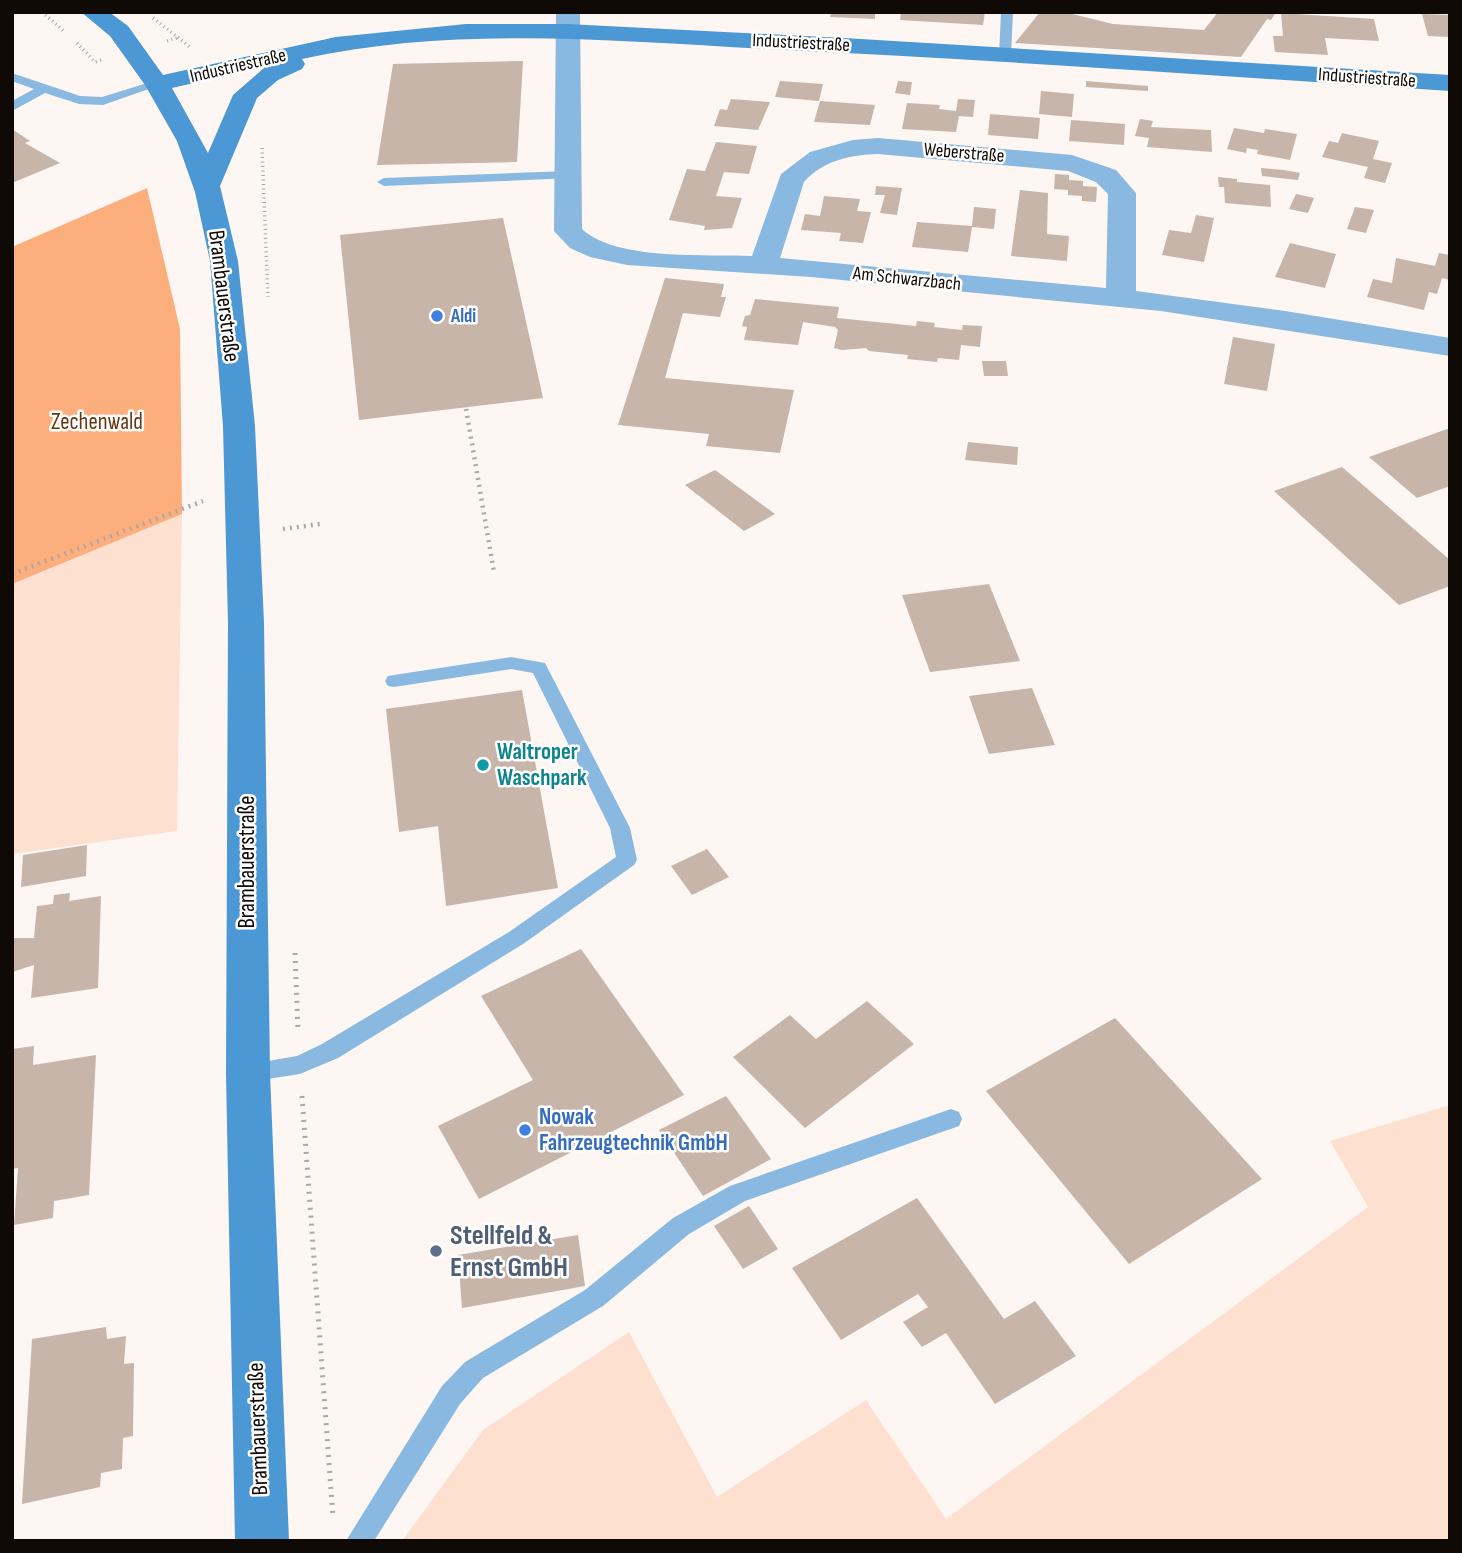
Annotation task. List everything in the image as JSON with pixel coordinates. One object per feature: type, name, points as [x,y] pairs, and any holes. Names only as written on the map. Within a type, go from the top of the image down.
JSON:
[{"type":"main road","name":"Brambauerstraße","points":[[93,12],[119,31],[157,84],[190,141],[206,185],[224,261],[239,426],[242,497],[246,636],[248,1073],[262,1541]]},
{"type":"main road","name":"Industriestraße","points":[[157,84],[336,44],[567,22],[1004,55],[1450,83]]},
{"type":"main road","points":[[206,185],[246,95],[269,75],[336,44]]},
{"type":"street","name":"Am Schwarzbach","points":[[567,22],[568,231],[573,240],[584,247],[649,259],[763,265],[1121,298],[1331,326],[1450,346]]},
{"type":"street","name":"Weberstraße","points":[[763,265],[791,180],[798,171],[822,156],[849,148],[878,146],[1058,160],[1096,171],[1116,184],[1122,193],[1121,298]]},
{"type":"lane","points":[[1004,55],[1007,12]]},
{"type":"lane","points":[[12,77],[79,100],[103,101],[157,84]]},
{"type":"lane","points":[[12,107],[44,88]]},
{"type":"lane","points":[[384,182],[567,175]]},
{"type":"lane","points":[[248,1073],[300,1065],[330,1051],[516,938],[627,860],[620,828],[539,668],[511,663],[394,681]]},
{"type":"lane","points":[[359,1541],[451,1395],[474,1370],[594,1298],[681,1226],[738,1193],[951,1119]]},
{"type":"path","points":[[466,410],[494,572]]},
{"type":"path","points":[[12,574],[198,502],[242,497]]},
{"type":"path","points":[[278,529],[320,524]]},
{"type":"shaded area","points":[[182,514],[177,831],[12,854],[12,584]]},
{"type":"shaded area","points":[[1450,1105],[1450,1541],[402,1541],[483,1430],[629,1332],[717,1497],[866,1400],[946,1519],[1368,1207],[1330,1141]]},
{"type":"green space","name":"Zechenwald","points":[[147,188],[180,329],[182,514],[12,584],[12,247]]},
{"type":"building","points":[[831,12],[875,12],[875,19],[830,17]]},
{"type":"building","points":[[901,12],[985,12],[983,25],[900,20]]},
{"type":"building","points":[[1040,12],[1064,12],[1113,24],[1204,30],[1218,12],[1276,12],[1271,20],[1267,19],[1241,57],[1015,43]]},
{"type":"building","points":[[1281,13],[1374,19],[1379,41],[1325,38],[1328,55],[1275,52],[1273,36],[1283,36]]},
{"type":"building","points":[[1422,14],[1450,15],[1450,37],[1428,36]]},
{"type":"building","points":[[523,61],[517,162],[377,165],[393,64]]},
{"type":"building","points":[[780,81],[823,84],[819,101],[775,97]]},
{"type":"building","points":[[898,81],[912,82],[910,95],[895,93]]},
{"type":"building","points":[[1086,81],[1148,86],[1148,91],[1086,87]]},
{"type":"building","points":[[1041,91],[1074,94],[1072,117],[1039,114]]},
{"type":"building","points":[[731,99],[770,102],[758,130],[714,126],[720,109],[727,110]]},
{"type":"building","points":[[958,99],[975,100],[973,117],[959,116],[956,132],[902,129],[907,103],[940,105],[939,109],[956,111]]},
{"type":"building","points":[[820,101],[875,105],[870,125],[814,122]]},
{"type":"building","points":[[990,114],[1040,118],[1038,139],[988,135]]},
{"type":"building","points":[[1140,119],[1153,121],[1151,127],[1211,130],[1212,152],[1147,147],[1149,138],[1135,136]]},
{"type":"building","points":[[1071,120],[1125,124],[1124,145],[1069,141]]},
{"type":"building","points":[[1234,128],[1264,133],[1265,129],[1297,134],[1290,160],[1257,154],[1258,150],[1247,148],[1246,153],[1227,149]]},
{"type":"building","points":[[12,129],[30,141],[25,143],[60,163],[12,183]]},
{"type":"building","points":[[1342,133],[1379,141],[1373,159],[1392,163],[1385,183],[1364,178],[1368,167],[1322,157],[1329,141],[1338,143]]},
{"type":"building","points":[[716,142],[757,146],[749,174],[724,172],[716,196],[742,198],[732,228],[704,230],[705,226],[669,220],[687,169],[705,171]]},
{"type":"building","points":[[1261,168],[1300,173],[1298,180],[1262,176]]},
{"type":"building","points":[[1055,174],[1069,175],[1069,180],[1083,181],[1083,186],[1097,187],[1096,202],[1082,201],[1082,196],[1068,195],[1068,190],[1054,189]]},
{"type":"building","points":[[1218,177],[1270,185],[1271,207],[1225,203],[1224,187],[1219,187]]},
{"type":"building","points":[[876,186],[902,188],[897,215],[880,213],[885,195],[875,195]]},
{"type":"building","points":[[1020,190],[1048,193],[1047,234],[1069,236],[1067,261],[1011,256]]},
{"type":"building","points":[[1296,194],[1314,198],[1308,213],[1289,209]]},
{"type":"building","points":[[824,196],[860,199],[857,211],[871,212],[863,243],[839,241],[841,233],[801,230],[805,214],[820,216]]},
{"type":"building","points":[[974,207],[996,209],[994,229],[972,227],[968,252],[912,247],[917,222],[972,226]]},
{"type":"building","points":[[1355,207],[1374,210],[1366,233],[1347,229]]},
{"type":"building","points":[[1196,215],[1214,218],[1204,262],[1162,255],[1169,230],[1191,233]]},
{"type":"building","name":"Aldi","points":[[503,218],[543,398],[359,420],[340,235]]},
{"type":"building","points":[[1290,243],[1336,254],[1325,288],[1275,277]]},
{"type":"building","points":[[1439,253],[1450,255],[1450,280],[1442,278],[1437,294],[1429,292],[1424,310],[1367,297],[1373,279],[1392,283],[1396,258],[1435,266]]},
{"type":"building","points":[[665,278],[724,284],[721,297],[726,297],[720,317],[683,313],[665,378],[794,390],[780,453],[706,446],[709,434],[618,425]]},
{"type":"building","points":[[755,299],[839,307],[837,318],[916,326],[917,321],[935,323],[934,327],[962,330],[963,325],[982,326],[980,347],[961,345],[959,360],[938,358],[937,362],[907,359],[908,355],[869,351],[866,348],[842,350],[834,348],[838,330],[835,327],[803,322],[798,345],[744,340],[747,327],[742,326],[745,316],[750,315]]},
{"type":"building","points":[[1233,337],[1275,344],[1267,391],[1224,384]]},
{"type":"building","points":[[982,361],[1006,361],[1008,376],[984,376]]},
{"type":"building","points":[[1450,428],[1450,486],[1417,498],[1369,457]]},
{"type":"building","points":[[968,442],[1018,447],[1017,465],[965,460]]},
{"type":"building","points":[[1342,467],[1450,560],[1450,586],[1399,605],[1274,491]]},
{"type":"building","points":[[715,470],[775,514],[744,531],[685,485]]},
{"type":"building","points":[[989,584],[1020,661],[930,672],[902,595]]},
{"type":"building","points":[[1032,688],[1055,745],[989,754],[969,696]]},
{"type":"building","name":"Waltroper Waschpark","points":[[522,690],[558,888],[446,906],[438,826],[399,832],[386,709]]},
{"type":"building","points":[[87,845],[86,876],[21,887],[23,855]]},
{"type":"building","points":[[707,849],[729,877],[692,895],[671,866]]},
{"type":"building","points":[[70,893],[69,901],[101,896],[98,988],[31,998],[34,965],[12,972],[12,938],[34,938],[37,906],[53,904],[54,895]]},
{"type":"building","points":[[581,949],[684,1095],[479,1199],[438,1126],[533,1080],[481,996]]},
{"type":"building","points":[[867,1001],[914,1044],[805,1128],[733,1057],[790,1015],[816,1039]]},
{"type":"building","points":[[1115,1018],[1262,1179],[1129,1264],[986,1091]]},
{"type":"building","points":[[34,1046],[33,1065],[96,1055],[89,1195],[54,1201],[53,1218],[14,1225],[18,1168],[12,1169],[12,1049]]},
{"type":"building","points":[[726,1096],[771,1159],[703,1196],[659,1130]]},
{"type":"building","points":[[917,1198],[1004,1319],[1035,1301],[1076,1356],[995,1404],[946,1333],[922,1347],[903,1322],[928,1307],[918,1294],[841,1340],[792,1268]]},
{"type":"building","points":[[749,1206],[778,1249],[743,1269],[714,1226]]},
{"type":"building","points":[[578,1235],[585,1286],[462,1308],[458,1255]]},
{"type":"building","points":[[106,1327],[107,1339],[126,1336],[124,1364],[134,1363],[133,1436],[123,1438],[122,1469],[101,1473],[100,1487],[22,1504],[32,1339]]},
{"type":"place","name":"Aldi","points":[[437,316]]},
{"type":"place","name":"Waltroper Waschpark","points":[[483,765]]},
{"type":"place","name":"Nowak Fahrzeugtechnik GmbH","points":[[525,1130]]},
{"type":"place","name":"Stellfeld & Ernst GmbH","points":[[436,1251]]}]
